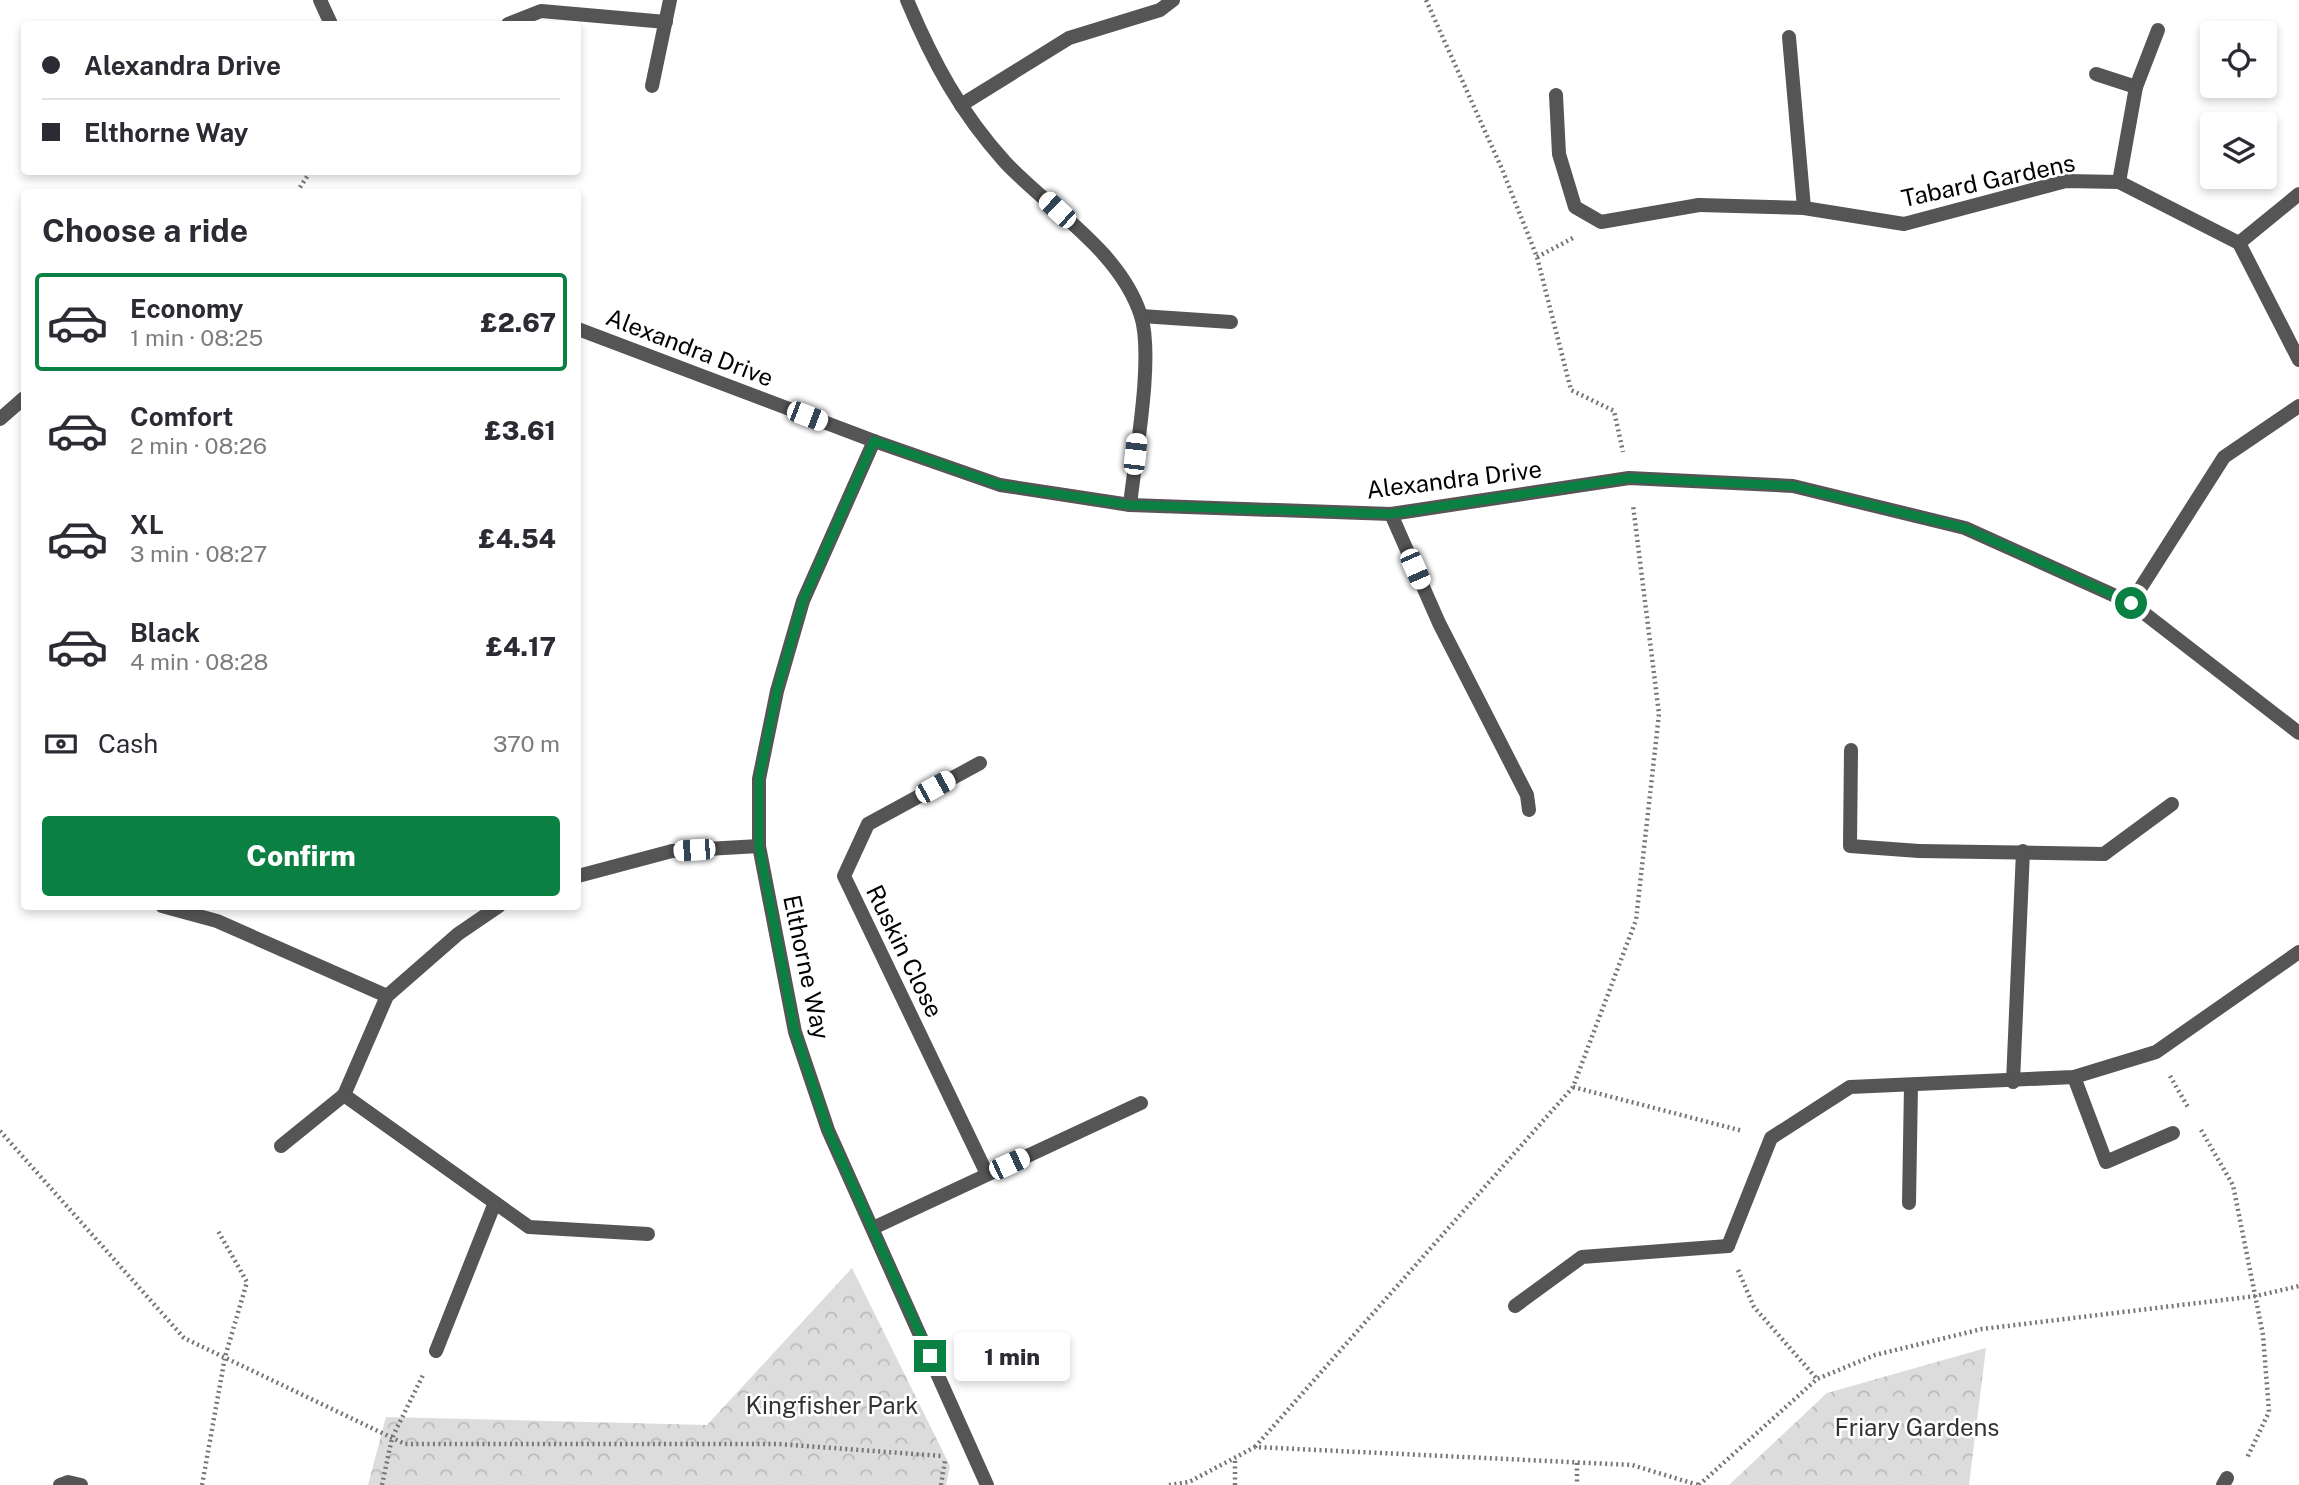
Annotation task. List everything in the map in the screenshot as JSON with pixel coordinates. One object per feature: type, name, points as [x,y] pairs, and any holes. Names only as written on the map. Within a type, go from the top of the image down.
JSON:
[{"type":"street","points":[[320,0],[330,21]]},
{"type":"street","points":[[652,86],[670,0]]},
{"type":"street","points":[[907,0],[933,62],[961,106],[1005,162],[1091,242],[1124,281],[1141,316],[1146,352],[1130,505]]},
{"type":"street","points":[[961,106],[1069,38],[1160,10],[1173,0]]},
{"type":"street","points":[[516,21],[541,11],[666,22]]},
{"type":"street","points":[[2119,182],[2136,87],[2158,30]]},
{"type":"street","points":[[1789,37],[1804,208]]},
{"type":"street","points":[[2096,74],[2136,87]]},
{"type":"street","points":[[1556,95],[1559,154],[1574,206],[1601,222]]},
{"type":"street","name":"Tabard Gardens","points":[[1601,222],[1699,205],[1804,208],[1904,224],[2066,181],[2119,182],[2239,243]]},
{"type":"street","points":[[2299,194],[2239,243],[2299,360]]},
{"type":"street","points":[[1141,316],[1231,321]]},
{"type":"street","name":"Alexandra Drive","points":[[581,329],[874,441],[1000,485],[1130,505],[1391,514],[1629,478],[1793,486],[1965,528],[2131,603],[2299,733]]},
{"type":"street","points":[[0,419],[21,401]]},
{"type":"street","points":[[2131,603],[2224,457],[2299,406]]},
{"type":"street","name":"Elthorne Way","points":[[874,441],[803,601],[777,691],[759,779],[759,846],[795,1032],[828,1130],[987,1484]]},
{"type":"street","points":[[1391,514],[1438,622],[1527,795],[1529,810]]},
{"type":"street","points":[[1851,750],[1850,846],[1919,851],[2104,854],[2172,804]]},
{"type":"street","name":"Ruskin Close","points":[[980,763],[868,824],[844,876],[987,1174]]},
{"type":"street","points":[[581,875],[672,851],[759,846]]},
{"type":"street","points":[[2013,1082],[2023,851]]},
{"type":"street","points":[[177,910],[217,921],[387,996]]},
{"type":"street","points":[[281,1146],[344,1095],[387,996],[458,934],[493,910]]},
{"type":"street","points":[[1516,1306],[1582,1257],[1728,1246],[1771,1138],[1850,1087],[2013,1082],[2074,1077],[2156,1052],[2299,952]]},
{"type":"street","points":[[2074,1077],[2106,1162],[2174,1133]]},
{"type":"street","points":[[1909,1203],[1912,1085]]},
{"type":"street","points":[[344,1095],[494,1205],[529,1227],[648,1234]]},
{"type":"street","points":[[873,1228],[1141,1103]]},
{"type":"street","points":[[436,1351],[494,1205]]},
{"type":"street","points":[[60,1485],[68,1482],[81,1485]]},
{"type":"path","points":[[1537,257],[1601,222]]},
{"type":"path","points":[[2156,1052],[2191,1113]]},
{"type":"path","points":[[1573,1087],[1771,1138]]},
{"type":"path","points":[[2198,1125],[2233,1185],[2263,1335],[2269,1412],[2242,1468],[2226,1483]]},
{"type":"path","points":[[0,1131],[184,1338],[405,1444],[778,1444],[945,1457],[987,1484]]},
{"type":"path","points":[[202,1485],[225,1357],[247,1282],[218,1231]]},
{"type":"path","points":[[1728,1246],[1754,1307],[1817,1380]]},
{"type":"path","points":[[1169,1485],[1189,1482],[1255,1447],[1632,1465],[1698,1485],[1817,1380],[1875,1355],[1982,1329],[2256,1296],[2299,1286]]},
{"type":"path","points":[[383,1485],[392,1438],[436,1351]]},
{"type":"path","points":[[941,1485],[945,1457]]},
{"type":"path","points":[[1235,1458],[1235,1485]]},
{"type":"path","points":[[1577,1463],[1577,1485]]},
{"type":"green space","name":"Kingfisher Park","points":[[852,1268],[950,1466],[946,1485],[368,1485],[386,1417],[707,1425]]},
{"type":"green space","name":"Friary Gardens","points":[[1986,1348],[1969,1485],[1729,1485],[1827,1393]]},
{"type":"route","points":[[930,1356],[828,1130],[795,1032],[770,916],[759,846],[759,779],[777,691],[803,601],[874,441],[1000,485],[1130,505],[1391,514],[1629,478],[1793,486],[1965,528],[2131,603]]}]
